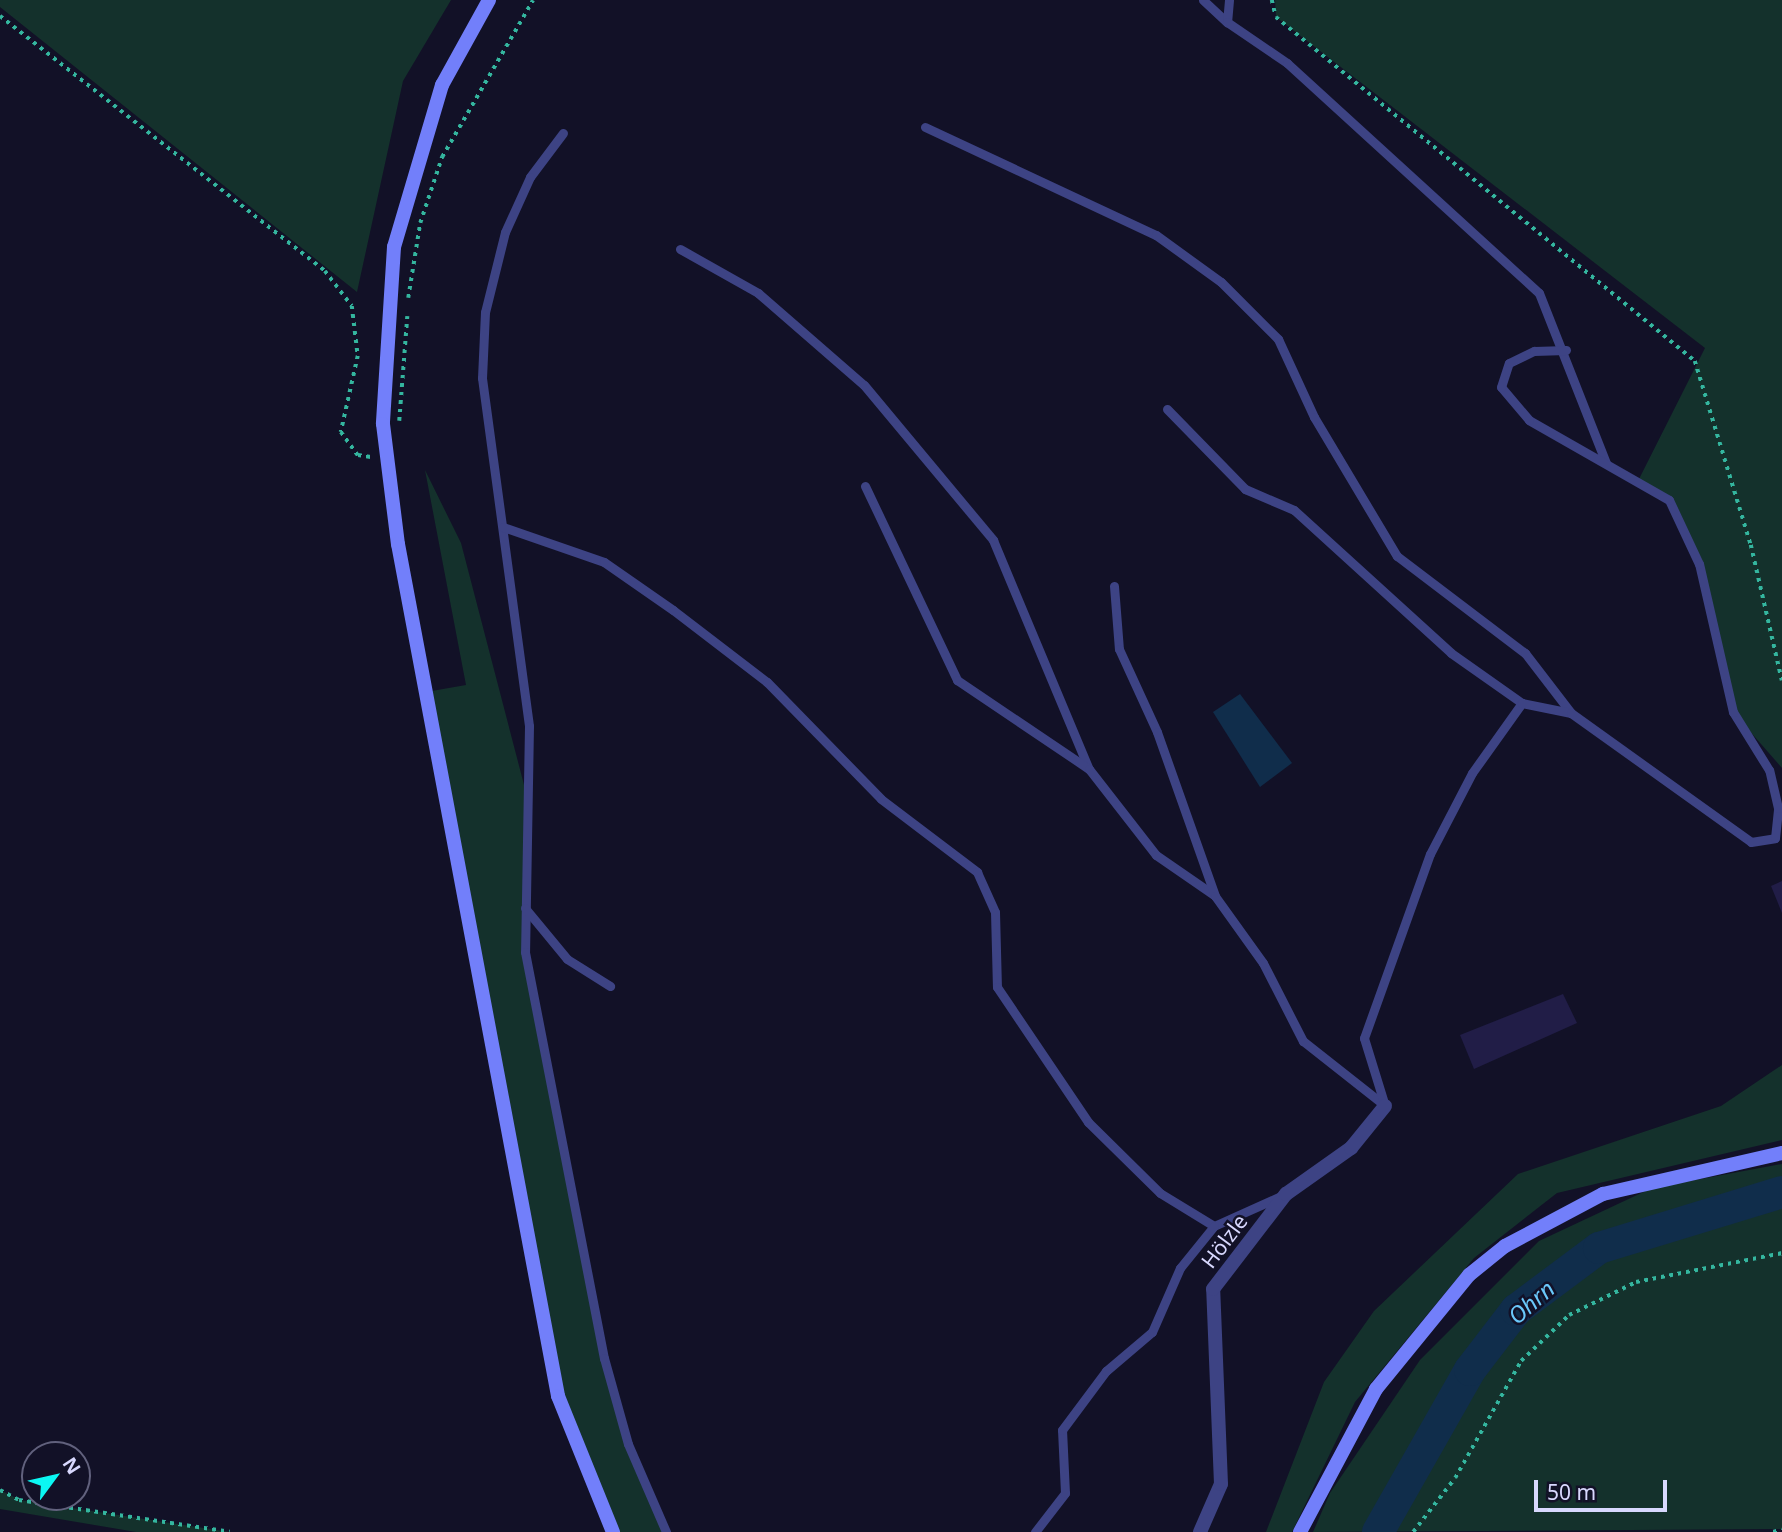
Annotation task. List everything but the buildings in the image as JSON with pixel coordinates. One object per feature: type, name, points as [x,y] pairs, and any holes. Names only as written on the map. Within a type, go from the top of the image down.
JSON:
[{"type":"main road","points":[[489,0],[442,85],[394,247],[383,424],[387,459],[558,1396],[613,1532]]},
{"type":"main road","points":[[1300,1532],[1376,1389],[1469,1275],[1505,1246],[1603,1194],[1782,1153]]},
{"type":"street","name":"Hölzle","points":[[1200,1532],[1221,1484],[1213,1289],[1286,1194],[1351,1148],[1385,1106]]},
{"type":"lane","points":[[1203,0],[1227,22],[1287,63],[1539,293],[1566,350],[1606,463]]},
{"type":"lane","points":[[1227,22],[1229,0]]},
{"type":"lane","points":[[925,127],[1156,235],[1221,282],[1278,339],[1314,417],[1397,555],[1525,653],[1571,713],[1751,842],[1775,838],[1778,808],[1769,770],[1733,712],[1690,537],[1669,500],[1529,420],[1501,387],[1509,363],[1534,351],[1566,350]]},
{"type":"lane","points":[[563,133],[530,177],[505,232],[485,312],[482,378],[529,726],[525,952],[604,1358],[628,1444],[666,1532]]},
{"type":"lane","points":[[680,249],[758,293],[864,385],[993,540],[1089,769],[1156,855],[1215,896]]},
{"type":"lane","points":[[1167,409],[1245,489],[1294,510],[1451,653],[1522,702],[1571,713]]},
{"type":"lane","points":[[865,486],[957,680],[1089,769]]},
{"type":"lane","points":[[503,527],[604,562],[673,610],[767,682],[881,799],[977,872],[995,912],[997,987],[1052,1072],[1088,1122],[1160,1193],[1214,1226]]},
{"type":"lane","points":[[1114,586],[1119,649],[1157,732],[1215,896],[1263,963],[1303,1041],[1385,1106]]},
{"type":"lane","points":[[1385,1106],[1364,1038],[1430,854],[1472,773],[1522,702]]},
{"type":"lane","points":[[525,908],[567,959],[610,986]]},
{"type":"lane","points":[[1035,1532],[1065,1493],[1062,1430],[1106,1371],[1152,1332],[1180,1268],[1214,1226],[1286,1194]]},
{"type":"path","points":[[383,424],[402,421],[408,302],[431,185],[533,0]]},
{"type":"path","points":[[1272,0],[1276,18],[1695,360],[1751,545],[1782,681]]},
{"type":"path","points":[[0,16],[325,271],[352,306],[358,356],[341,432],[358,456],[387,459]]},
{"type":"path","points":[[1413,1532],[1455,1479],[1521,1361],[1569,1315],[1636,1282],[1782,1252]]},
{"type":"path","points":[[0,1490],[19,1500],[230,1532]]},
{"type":"path","points":[[1773,1532],[1782,1529]]},
{"type":"green space","points":[[0,0],[451,0],[403,81],[357,292],[0,7]]},
{"type":"green space","points":[[1275,0],[1782,0],[1782,768],[1733,712],[1699,564],[1669,500],[1638,481],[1705,348],[1276,17]]},
{"type":"green space","points":[[425,470],[461,543],[529,804],[525,952],[580,1243],[628,1444],[666,1532],[613,1532],[558,1396],[426,692],[466,685]]},
{"type":"green space","points":[[1782,1065],[1782,1140],[1557,1193],[1474,1258],[1355,1402],[1292,1532],[1266,1532],[1324,1382],[1374,1311],[1518,1174],[1721,1106]]},
{"type":"green space","points":[[1782,1164],[1782,1529],[1313,1532],[1330,1493],[1420,1360],[1539,1241],[1652,1188]]},
{"type":"green space","points":[[0,1490],[21,1500],[21,1511],[91,1511],[230,1532],[136,1532],[0,1509]]},
{"type":"water","points":[[1240,694],[1292,763],[1260,787],[1213,712]]},
{"type":"waterway","name":"Ohrn","points":[[1378,1532],[1470,1370],[1516,1310],[1599,1248],[1782,1192]]}]
